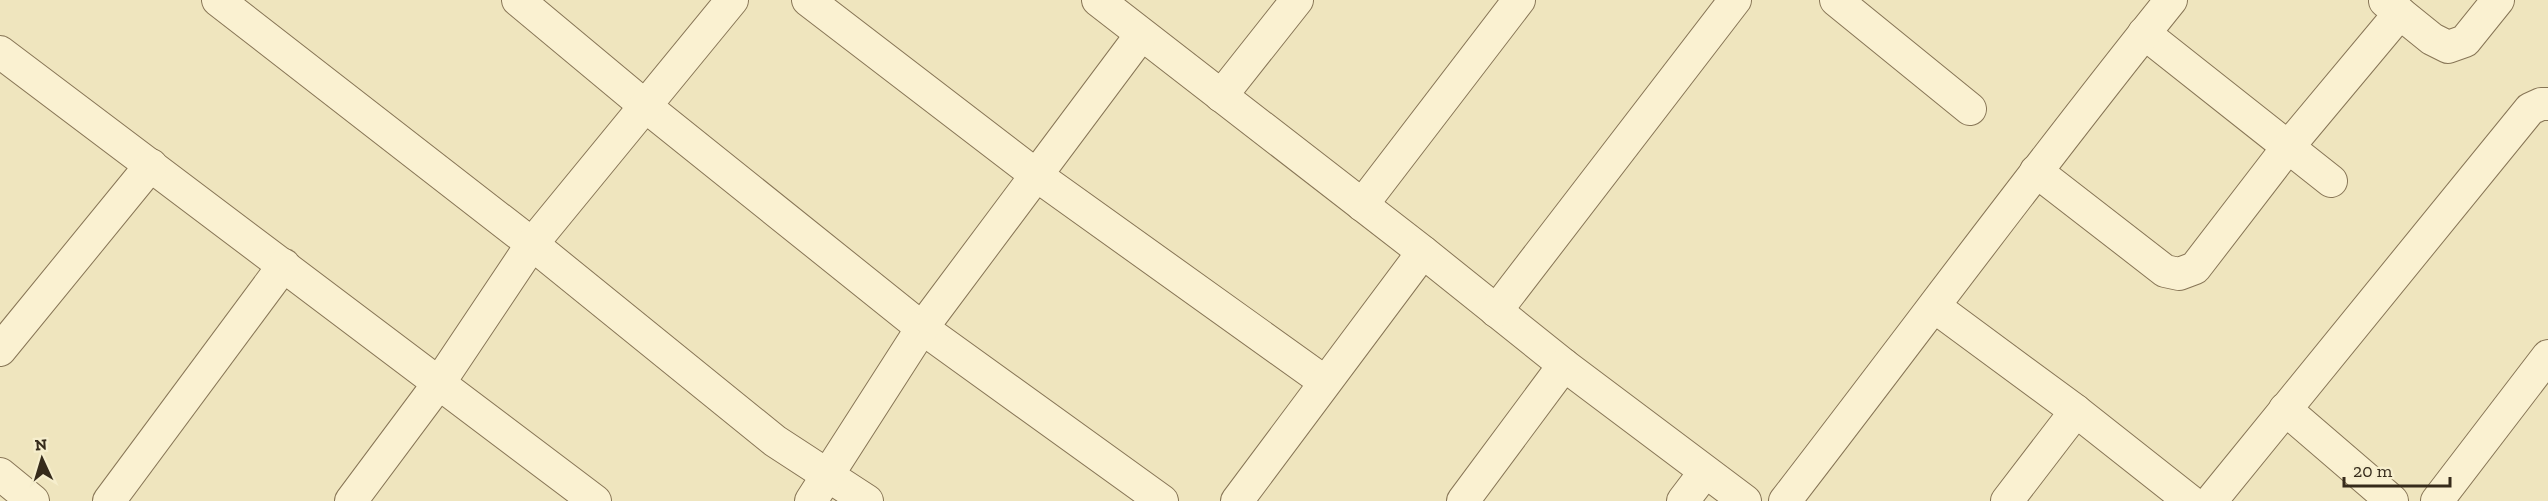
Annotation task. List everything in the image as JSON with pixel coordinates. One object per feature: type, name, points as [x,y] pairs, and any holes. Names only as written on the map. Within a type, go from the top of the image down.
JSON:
[{"type":"street","points":[[218,0],[532,244],[775,441],[829,474],[867,501]]},
{"type":"street","points":[[518,0],[644,105],[922,328],[1162,501]]},
{"type":"street","points":[[351,501],[439,383],[532,244],[732,0]]},
{"type":"street","points":[[808,0],[1036,175],[1325,382]]},
{"type":"street","points":[[1098,0],[1423,252],[1564,365],[1745,501]]},
{"type":"street","points":[[1221,96],[1297,0]]},
{"type":"street","points":[[1362,205],[1519,0]]},
{"type":"street","points":[[1496,311],[1735,0]]},
{"type":"street","points":[[1836,0],[1970,109]]},
{"type":"street","points":[[1785,501],[1935,307],[2036,171],[2171,0]]},
{"type":"street","points":[[2036,171],[2165,271],[2179,274],[2195,268],[2392,6],[2432,39],[2448,47],[2465,41],[2498,0]]},
{"type":"street","points":[[2144,33],[2331,181]]},
{"type":"street","points":[[811,501],[922,328],[1141,35]]},
{"type":"street","points":[[0,52],[595,501]]},
{"type":"street","points":[[2211,501],[2542,100]]},
{"type":"street","points":[[0,350],[151,165]]},
{"type":"street","points":[[1237,501],[1423,252]]},
{"type":"street","points":[[109,501],[284,265]]},
{"type":"street","points":[[1935,307],[2076,411],[2190,501]]},
{"type":"street","points":[[2437,501],[2548,356]]},
{"type":"street","points":[[1463,501],[1564,365]]},
{"type":"street","points":[[2285,409],[2392,501]]},
{"type":"street","points":[[2007,501],[2076,411]]},
{"type":"street","points":[[1683,501],[1705,472]]},
{"type":"street","points":[[0,474],[33,501]]}]
